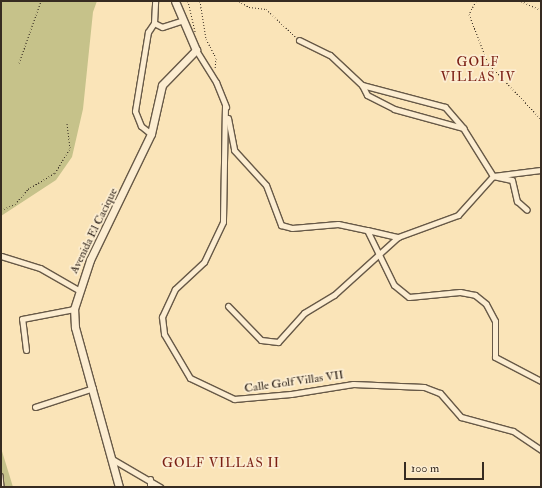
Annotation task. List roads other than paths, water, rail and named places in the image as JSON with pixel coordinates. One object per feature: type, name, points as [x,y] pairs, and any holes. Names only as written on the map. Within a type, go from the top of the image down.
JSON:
[{"type":"street","points":[[151,134],[141,126],[135,111],[148,32],[154,23],[155,1]]},
{"type":"street","points":[[175,1],[181,21],[196,50],[211,73],[225,105],[234,150],[266,186],[281,225],[292,228],[338,224],[398,237]]},
{"type":"street","points":[[154,23],[162,27],[181,21]]},
{"type":"street","points":[[299,40],[330,55],[362,85],[367,95],[394,109],[463,128]]},
{"type":"street","name":"Avenida El Cacique","points":[[119,487],[75,327],[74,309],[90,260],[151,134],[162,85],[196,50]]},
{"type":"street","points":[[362,85],[436,103],[445,107],[463,128],[493,176],[512,180],[517,201],[527,210]]},
{"type":"street","name":"Calle Golf Villas VII","points":[[225,105],[223,222],[204,262],[175,289],[162,317],[164,334],[190,378],[234,399],[291,394],[354,384],[424,387],[440,393],[461,417],[513,431],[541,450]]},
{"type":"street","points":[[228,306],[261,340],[278,342],[301,316],[334,295],[377,254],[398,237],[458,215],[493,176],[541,170]]},
{"type":"street","points":[[367,230],[377,254],[403,295],[416,298],[460,292],[480,299],[495,321],[495,357],[541,381]]},
{"type":"street","points":[[1,256],[40,268],[80,291]]},
{"type":"street","points":[[26,350],[22,320],[74,309]]},
{"type":"street","points":[[35,407],[93,388]]},
{"type":"street","points":[[112,459],[150,479],[160,487]]},
{"type":"street","points":[[150,479],[150,487]]},
{"type":"lane","points":[[1,475],[2,487]]},
{"type":"district","name":"GOLF VILLAS IV","points":[[478,70]]},
{"type":"district","name":"GOLF VILLAS II","points":[[221,463]]}]
